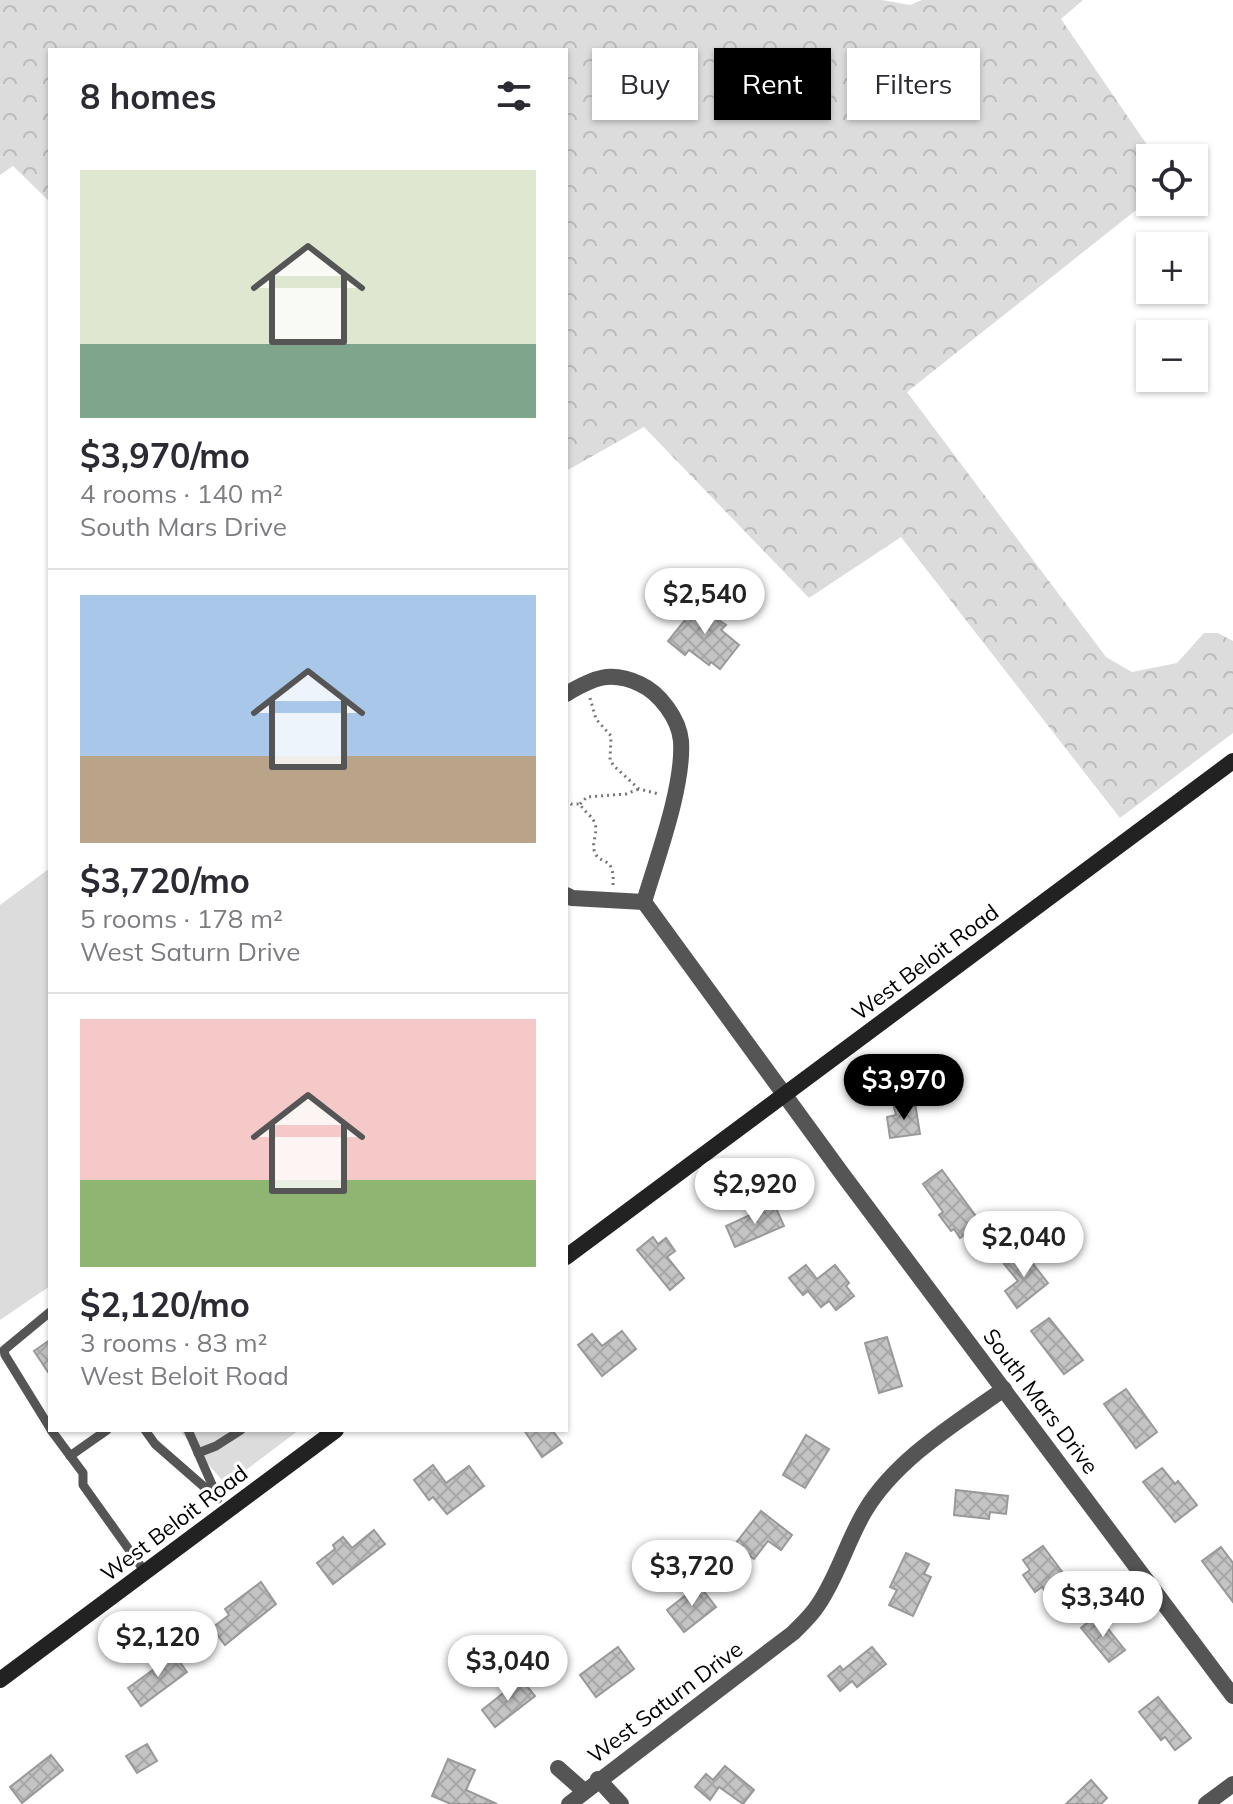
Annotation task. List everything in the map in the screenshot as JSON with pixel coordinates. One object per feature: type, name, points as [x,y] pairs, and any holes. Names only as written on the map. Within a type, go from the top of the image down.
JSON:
[{"type":"main road","name":"West Beloit Road","points":[[568,1256],[1233,761]]},
{"type":"main road","name":"West Beloit Road","points":[[0,1680],[145,1572],[221,1506],[333,1432]]},
{"type":"street","points":[[568,693],[591,680],[622,676],[650,688],[669,710],[681,738],[680,773],[644,902],[568,895]]},
{"type":"street","name":"South Mars Drive","points":[[644,902],[1233,1696]]},
{"type":"street","name":"West Saturn Drive","points":[[569,1804],[793,1633],[819,1604],[879,1490],[924,1448],[1004,1389]]},
{"type":"street","points":[[558,1768],[584,1791]]},
{"type":"street","points":[[598,1779],[621,1804]]},
{"type":"street","points":[[1206,1804],[1233,1784]]},
{"type":"lane","points":[[48,1314],[4,1350],[48,1424]]},
{"type":"lane","points":[[53,1432],[83,1473],[83,1485],[145,1572]]},
{"type":"lane","points":[[70,1456],[104,1432]]},
{"type":"lane","points":[[146,1432],[155,1444],[221,1506]]},
{"type":"lane","points":[[189,1432],[221,1506]]},
{"type":"lane","points":[[198,1453],[238,1432]]},
{"type":"path","points":[[582,684],[595,710],[594,716],[611,736],[610,760],[639,789],[654,795],[674,794]]},
{"type":"path","points":[[568,802],[580,804],[587,797],[626,794],[639,789]]},
{"type":"path","points":[[580,804],[596,826],[593,848],[611,865],[614,872],[612,884],[618,901]]},
{"type":"green space","points":[[0,0],[882,0],[910,5],[922,0],[1083,0],[1061,19],[1146,144],[1136,144],[1136,210],[907,392],[1106,657],[1132,672],[1177,663],[1204,633],[1218,633],[1233,641],[1233,733],[1120,818],[901,537],[809,598],[644,427],[568,470],[568,48],[48,48],[48,200],[13,166],[0,175]]},
{"type":"green space","points":[[48,869],[48,1287],[0,1320],[0,905]]},
{"type":"green space","points":[[181,1432],[296,1432],[226,1485]]},
{"type":"building","points":[[716,602],[727,611],[719,620],[726,625],[721,630],[739,645],[720,669],[689,650],[685,655],[668,641],[698,604],[708,612]]},
{"type":"building","points":[[915,1103],[920,1134],[890,1138],[887,1117],[896,1115],[894,1107]]},
{"type":"building","points":[[942,1170],[981,1223],[960,1238],[939,1215],[943,1212],[923,1184]]},
{"type":"building","points":[[774,1204],[784,1226],[735,1247],[726,1226]]},
{"type":"building","points":[[653,1237],[658,1244],[666,1238],[675,1251],[667,1257],[684,1278],[670,1290],[637,1250]]},
{"type":"building","points":[[1022,1250],[1048,1283],[1017,1308],[1005,1291],[1018,1281],[1004,1264]]},
{"type":"building","points":[[806,1265],[817,1279],[835,1265],[849,1283],[846,1286],[854,1296],[836,1310],[829,1301],[821,1307],[808,1291],[803,1295],[789,1278]]},
{"type":"building","points":[[1049,1318],[1083,1360],[1064,1374],[1031,1331]]},
{"type":"building","points":[[622,1331],[636,1349],[602,1376],[578,1345],[592,1334],[602,1346]]},
{"type":"building","points":[[887,1337],[902,1386],[879,1393],[865,1343]]},
{"type":"building","points":[[48,1341],[48,1372],[34,1351]]},
{"type":"building","points":[[1126,1389],[1157,1432],[1136,1448],[1104,1404]]},
{"type":"building","points":[[525,1432],[554,1432],[562,1443],[542,1457]]},
{"type":"building","points":[[806,1435],[829,1449],[805,1488],[783,1475]]},
{"type":"building","points":[[433,1465],[446,1483],[469,1466],[484,1486],[447,1514],[433,1497],[429,1500],[414,1480]]},
{"type":"building","points":[[1162,1468],[1175,1484],[1178,1481],[1197,1505],[1175,1522],[1143,1482]]},
{"type":"building","points":[[956,1490],[1008,1496],[1006,1514],[990,1512],[989,1519],[954,1515]]},
{"type":"building","points":[[761,1511],[792,1535],[781,1550],[768,1541],[754,1559],[735,1544]]},
{"type":"building","points":[[374,1530],[385,1544],[333,1584],[317,1563],[335,1549],[333,1545],[343,1537],[352,1548]]},
{"type":"building","points":[[1043,1546],[1075,1589],[1055,1604],[1042,1587],[1035,1592],[1023,1575],[1030,1570],[1023,1560]]},
{"type":"building","points":[[1221,1547],[1233,1563],[1233,1602],[1202,1561]]},
{"type":"building","points":[[906,1553],[929,1564],[924,1574],[931,1577],[913,1616],[889,1605],[897,1590],[890,1587]]},
{"type":"building","points":[[261,1582],[276,1604],[225,1645],[212,1628],[229,1615],[225,1609]]},
{"type":"building","points":[[699,1585],[716,1607],[684,1632],[667,1610]]},
{"type":"building","points":[[1097,1615],[1125,1650],[1109,1662],[1081,1628]]},
{"type":"building","points":[[618,1647],[634,1669],[596,1697],[580,1675]]},
{"type":"building","points":[[872,1647],[886,1664],[857,1687],[852,1681],[840,1691],[828,1676],[840,1666],[843,1670]]},
{"type":"building","points":[[171,1650],[187,1672],[141,1706],[128,1688],[161,1664],[158,1659]]},
{"type":"building","points":[[521,1679],[535,1696],[495,1727],[482,1710]]},
{"type":"building","points":[[1158,1697],[1191,1738],[1175,1750],[1165,1737],[1161,1740],[1139,1712]]},
{"type":"building","points":[[147,1744],[157,1761],[137,1773],[126,1756]]},
{"type":"building","points":[[51,1755],[63,1770],[22,1803],[10,1787]]},
{"type":"building","points":[[448,1759],[475,1770],[466,1790],[497,1804],[451,1804],[432,1796]]},
{"type":"building","points":[[725,1766],[754,1790],[743,1804],[719,1787],[710,1800],[695,1787],[706,1774],[713,1780]]},
{"type":"building","points":[[1091,1780],[1107,1798],[1101,1804],[1066,1804]]}]
